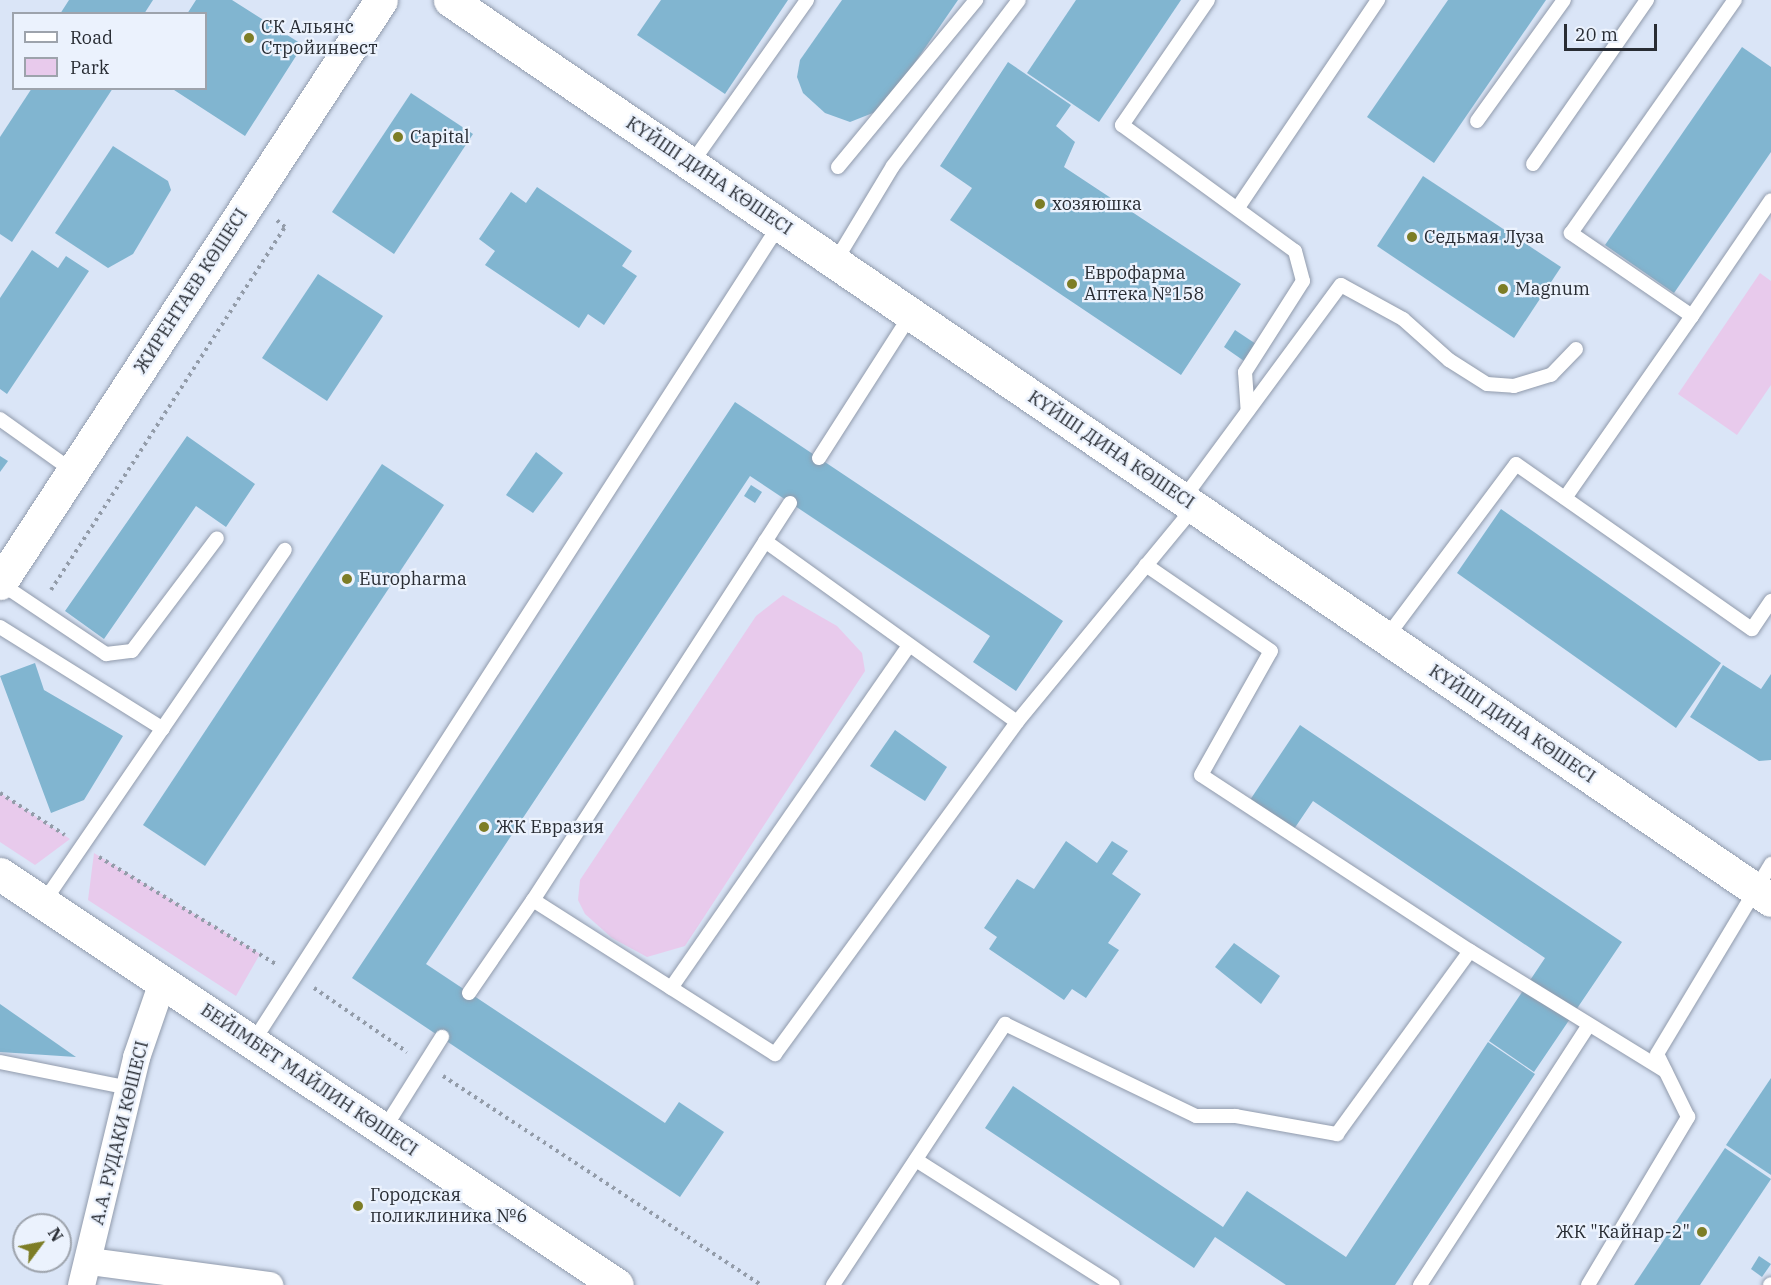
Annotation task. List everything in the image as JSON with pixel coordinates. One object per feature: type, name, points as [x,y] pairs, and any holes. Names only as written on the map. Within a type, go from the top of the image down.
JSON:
[{"type":"street","name":"ЖИРЕНТАЕВ КӨШЕСІ","points":[[0,583],[381,0]]},
{"type":"street","name":"КҮЙШІ ДИНА КӨШЕСІ","points":[[450,0],[1386,638],[1765,884]]},
{"type":"street","name":"БЕЙІМБЕТ МАЙЛИН КӨШЕСІ","points":[[0,874],[617,1285]]},
{"type":"street","name":"А.А. РУДАКИ КӨШЕСІ","points":[[85,1273],[129,1088],[162,982]]},
{"type":"street","points":[[85,1273],[269,1285]]},
{"type":"lane","points":[[691,164],[807,0]]},
{"type":"lane","points":[[838,167],[976,0]]},
{"type":"lane","points":[[835,262],[893,166],[1019,0]]},
{"type":"lane","points":[[1208,0],[1122,124],[1239,206],[1295,251],[1303,281],[1245,372],[1248,411]]},
{"type":"lane","points":[[1239,206],[1378,0]]},
{"type":"lane","points":[[1477,122],[1564,0]]},
{"type":"lane","points":[[1533,164],[1647,0]]},
{"type":"lane","points":[[1692,316],[1572,233],[1735,0]]},
{"type":"lane","points":[[1565,498],[1771,200]]},
{"type":"lane","points":[[253,1042],[780,225]]},
{"type":"lane","points":[[533,900],[775,1054],[1017,722],[1146,566],[1248,411],[1341,285],[1403,318],[1449,360],[1488,384],[1514,386],[1551,375],[1576,349]]},
{"type":"lane","points":[[819,458],[912,314]]},
{"type":"lane","points":[[0,419],[74,471]]},
{"type":"lane","points":[[1386,638],[1516,464],[1752,629],[1771,601]]},
{"type":"lane","points":[[469,993],[533,900],[790,503]]},
{"type":"lane","points":[[0,583],[106,654],[132,651],[218,538]]},
{"type":"lane","points":[[765,541],[1017,722]]},
{"type":"lane","points":[[44,903],[285,550]]},
{"type":"lane","points":[[1146,566],[1271,651],[1201,775],[1470,951],[1665,1071]]},
{"type":"lane","points":[[0,627],[163,729]]},
{"type":"lane","points":[[671,988],[909,645]]},
{"type":"lane","points":[[1588,1285],[1688,1117],[1657,1054],[1765,884]]},
{"type":"lane","points":[[833,1285],[1005,1024],[1196,1116],[1236,1116],[1337,1134],[1470,951]]},
{"type":"lane","points":[[1420,1285],[1589,1025]]},
{"type":"lane","points":[[384,1130],[442,1037]]},
{"type":"lane","points":[[0,1062],[129,1088]]},
{"type":"lane","points":[[916,1160],[1113,1285]]},
{"type":"path","points":[[39,609],[285,227],[250,200]]},
{"type":"path","points":[[0,793],[82,847],[296,976],[425,1064],[761,1285]]},
{"type":"green space","points":[[1760,273],[1771,281],[1771,385],[1737,435],[1678,394]]},
{"type":"green space","points":[[783,595],[837,626],[862,653],[865,671],[685,946],[647,957],[612,938],[585,914],[578,900],[580,880],[756,616]]},
{"type":"green space","points":[[0,793],[70,839],[35,865],[0,842]]},
{"type":"green space","points":[[94,853],[260,954],[236,996],[88,900]]},
{"type":"building","points":[[69,0],[153,0],[145,12],[61,12]]},
{"type":"building","points":[[196,0],[232,0],[303,45],[245,136],[174,90],[207,90],[207,12],[188,12]]},
{"type":"building","points":[[661,0],[788,0],[725,94],[637,35]]},
{"type":"building","points":[[842,0],[958,0],[883,109],[850,122],[825,113],[803,93],[797,77],[800,60]]},
{"type":"building","points":[[1076,0],[1181,0],[1099,122],[1027,73]]},
{"type":"building","points":[[1448,0],[1546,0],[1434,163],[1367,117]]},
{"type":"building","points":[[1742,47],[1771,67],[1771,152],[1674,293],[1605,245]]},
{"type":"building","name":"хозяюшка","points":[[1008,62],[1071,105],[1056,126],[1075,142],[1064,167],[1241,284],[1181,375],[950,220],[972,188],[940,166]]},
{"type":"building","points":[[31,90],[112,90],[12,242],[0,234],[0,137]]},
{"type":"building","points":[[411,93],[473,134],[394,254],[332,212]]},
{"type":"building","points":[[113,146],[168,181],[171,190],[133,254],[108,268],[55,233]]},
{"type":"building","points":[[1423,176],[1561,267],[1514,338],[1377,246]]},
{"type":"building","points":[[537,187],[632,251],[622,266],[637,276],[604,325],[588,314],[579,328],[485,265],[495,251],[479,239],[511,192],[526,203]]},
{"type":"building","points":[[32,250],[58,268],[66,256],[89,271],[7,394],[0,389],[0,298]]},
{"type":"building","points":[[318,274],[383,316],[327,401],[262,358]]},
{"type":"building","points":[[1235,330],[1256,344],[1244,361],[1224,347]]},
{"type":"building","name":"ЖК Евразия","points":[[735,402],[1063,621],[1016,691],[973,662],[990,636],[750,476],[426,964],[665,1123],[679,1102],[724,1132],[680,1197],[352,978]]},
{"type":"building","points":[[187,436],[255,484],[226,527],[196,506],[104,639],[65,611]]},
{"type":"building","points":[[536,452],[563,473],[533,513],[506,495]]},
{"type":"building","points":[[0,456],[8,461],[0,472]]},
{"type":"building","points":[[382,464],[444,505],[205,866],[143,825]]},
{"type":"building","points":[[751,485],[762,492],[755,503],[744,496]]},
{"type":"building","points":[[1501,509],[1721,663],[1676,728],[1457,573]]},
{"type":"building","points":[[35,663],[44,690],[123,736],[84,800],[51,813],[0,676]]},
{"type":"building","points":[[1723,665],[1761,689],[1771,674],[1771,760],[1759,761],[1690,717]]},
{"type":"building","points":[[1300,725],[1622,942],[1534,1072],[1489,1041],[1545,958],[1313,801],[1292,832],[1248,803]]},
{"type":"building","points":[[895,730],[947,767],[925,801],[870,766]]},
{"type":"building","points":[[1066,841],[1097,863],[1112,841],[1128,851],[1112,874],[1141,894],[1108,943],[1119,950],[1086,998],[1072,989],[1064,1000],[989,949],[997,937],[984,928],[1017,879],[1034,889]]},
{"type":"building","points":[[1234,943],[1280,976],[1261,1004],[1215,967]]},
{"type":"building","points":[[0,1004],[76,1057],[0,1052]]},
{"type":"building","points":[[1488,1042],[1535,1074],[1395,1285],[1286,1285],[1215,1237],[1194,1268],[985,1128],[1013,1086],[1223,1227],[1247,1191],[1346,1257]]},
{"type":"building","points":[[1771,1078],[1771,1175],[1726,1145]]},
{"type":"building","name":"ЖК \"Кайнар-2\"","points":[[1725,1148],[1771,1179],[1700,1285],[1634,1285]]},
{"type":"building","points":[[1759,1256],[1771,1264],[1762,1277],[1751,1269]]},
{"type":"place","name":"СК Альянс Стройинвест","points":[[249,38]]},
{"type":"place","name":"Capital","points":[[398,137]]},
{"type":"place","name":"хозяюшка","points":[[1040,204]]},
{"type":"place","name":"Седьмая Луза","points":[[1412,237]]},
{"type":"place","name":"Еврофарма Аптека №158","points":[[1072,284]]},
{"type":"place","name":"Magnum","points":[[1503,289]]},
{"type":"place","name":"Europharma","points":[[347,579]]},
{"type":"place","name":"ЖК Евразия","points":[[484,827]]},
{"type":"place","name":"Городская поликлиника №6","points":[[358,1206]]},
{"type":"place","name":"ЖК \"Кайнар-2\"","points":[[1702,1232]]}]
